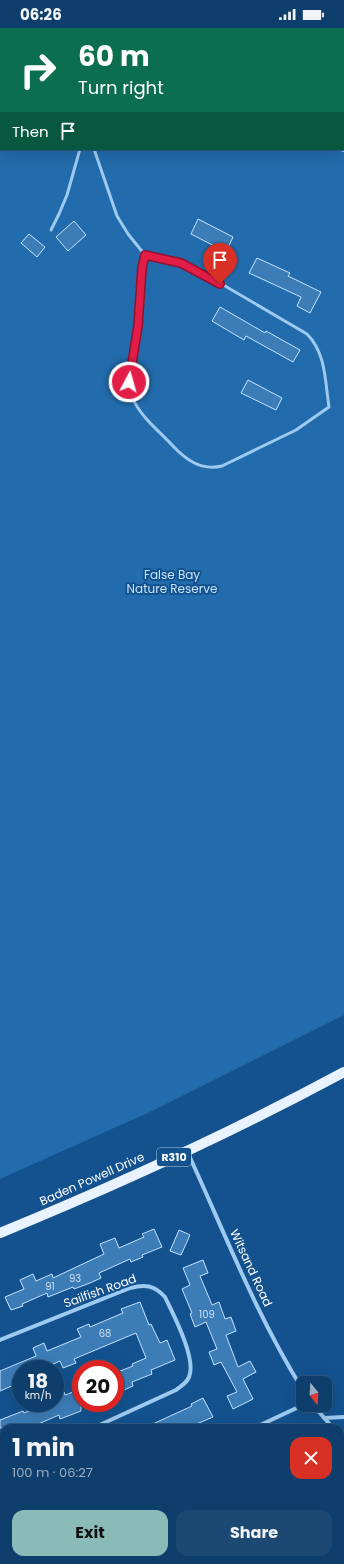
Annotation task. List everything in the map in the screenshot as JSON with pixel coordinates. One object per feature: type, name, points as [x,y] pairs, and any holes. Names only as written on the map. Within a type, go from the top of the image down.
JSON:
[{"type":"main road","name":"Baden Powell Drive","points":[[0,1233],[97,1192],[187,1151],[344,1072]]},
{"type":"street","name":"Witsand Road","points":[[187,1151],[276,1344],[296,1378]]},
{"type":"street","name":"Sailfish Road","points":[[0,1340],[130,1288],[145,1285],[157,1288],[165,1297],[189,1355],[191,1368],[189,1376],[186,1382],[176,1390],[106,1424]]},
{"type":"street","points":[[263,1424],[296,1408]]},
{"type":"street","points":[[319,1412],[329,1424]]},
{"type":"street","points":[[324,1418],[344,1417]]},
{"type":"lane","points":[[51,230],[67,195],[80,150]]},
{"type":"lane","points":[[94,150],[117,216],[128,234],[145,255],[181,263],[208,276],[307,334],[314,341],[322,358],[329,407],[289,433],[222,466],[210,468],[199,465],[187,459],[150,423],[137,406],[131,392],[129,382],[130,369],[138,326],[142,268],[145,255]]},
{"type":"green space","name":"False Bay Nature Reserve","points":[[0,150],[344,150],[344,1015],[152,1111],[0,1179]]},
{"type":"building","points":[[198,219],[233,237],[226,252],[191,234]]},
{"type":"building","points":[[74,221],[86,235],[68,251],[56,237]]},
{"type":"building","points":[[29,234],[45,247],[37,257],[21,243]]},
{"type":"building","points":[[257,258],[290,273],[288,276],[321,292],[310,313],[297,306],[301,297],[249,273]]},
{"type":"building","points":[[220,307],[265,333],[266,331],[300,350],[293,362],[246,336],[244,340],[212,321]]},
{"type":"building","points":[[248,380],[282,398],[276,410],[241,393]]},
{"type":"building","points":[[154,1229],[162,1247],[142,1255],[143,1257],[131,1262],[130,1259],[99,1273],[101,1278],[90,1283],[74,1289],[73,1287],[48,1297],[47,1293],[22,1304],[23,1306],[11,1310],[5,1297],[24,1289],[20,1280],[33,1274],[36,1281],[52,1274],[53,1278],[104,1254],[100,1244],[115,1238],[119,1248],[144,1237],[142,1234]]},
{"type":"building","points":[[179,1230],[190,1235],[181,1255],[170,1251]]},
{"type":"building","points":[[203,1260],[208,1273],[200,1276],[212,1305],[219,1302],[225,1319],[231,1317],[236,1331],[226,1335],[238,1367],[250,1361],[256,1372],[243,1379],[253,1399],[233,1409],[227,1396],[237,1392],[221,1362],[214,1365],[209,1352],[217,1349],[206,1322],[195,1327],[190,1314],[192,1313],[182,1289],[190,1285],[183,1268]]},
{"type":"building","points":[[140,1302],[149,1325],[151,1324],[160,1343],[167,1340],[175,1360],[151,1370],[152,1374],[132,1382],[133,1386],[124,1390],[124,1370],[146,1358],[136,1333],[74,1359],[72,1360],[72,1365],[64,1368],[64,1360],[26,1360],[36,1356],[33,1348],[44,1343],[47,1351],[81,1337],[77,1329],[89,1324],[90,1327],[123,1313],[121,1309]]},
{"type":"building","points":[[12,1366],[12,1386],[0,1391],[0,1371]]},
{"type":"building","points":[[64,1392],[65,1395],[72,1392],[72,1412],[78,1412],[60,1419],[59,1415],[38,1424],[0,1424],[0,1420],[20,1412],[64,1412]]},
{"type":"building","points":[[203,1398],[213,1417],[196,1424],[153,1424],[192,1406],[191,1404]]},
{"type":"route","points":[[129,382],[130,369],[136,342],[142,268],[145,255],[181,263],[208,276],[220,284]]}]
